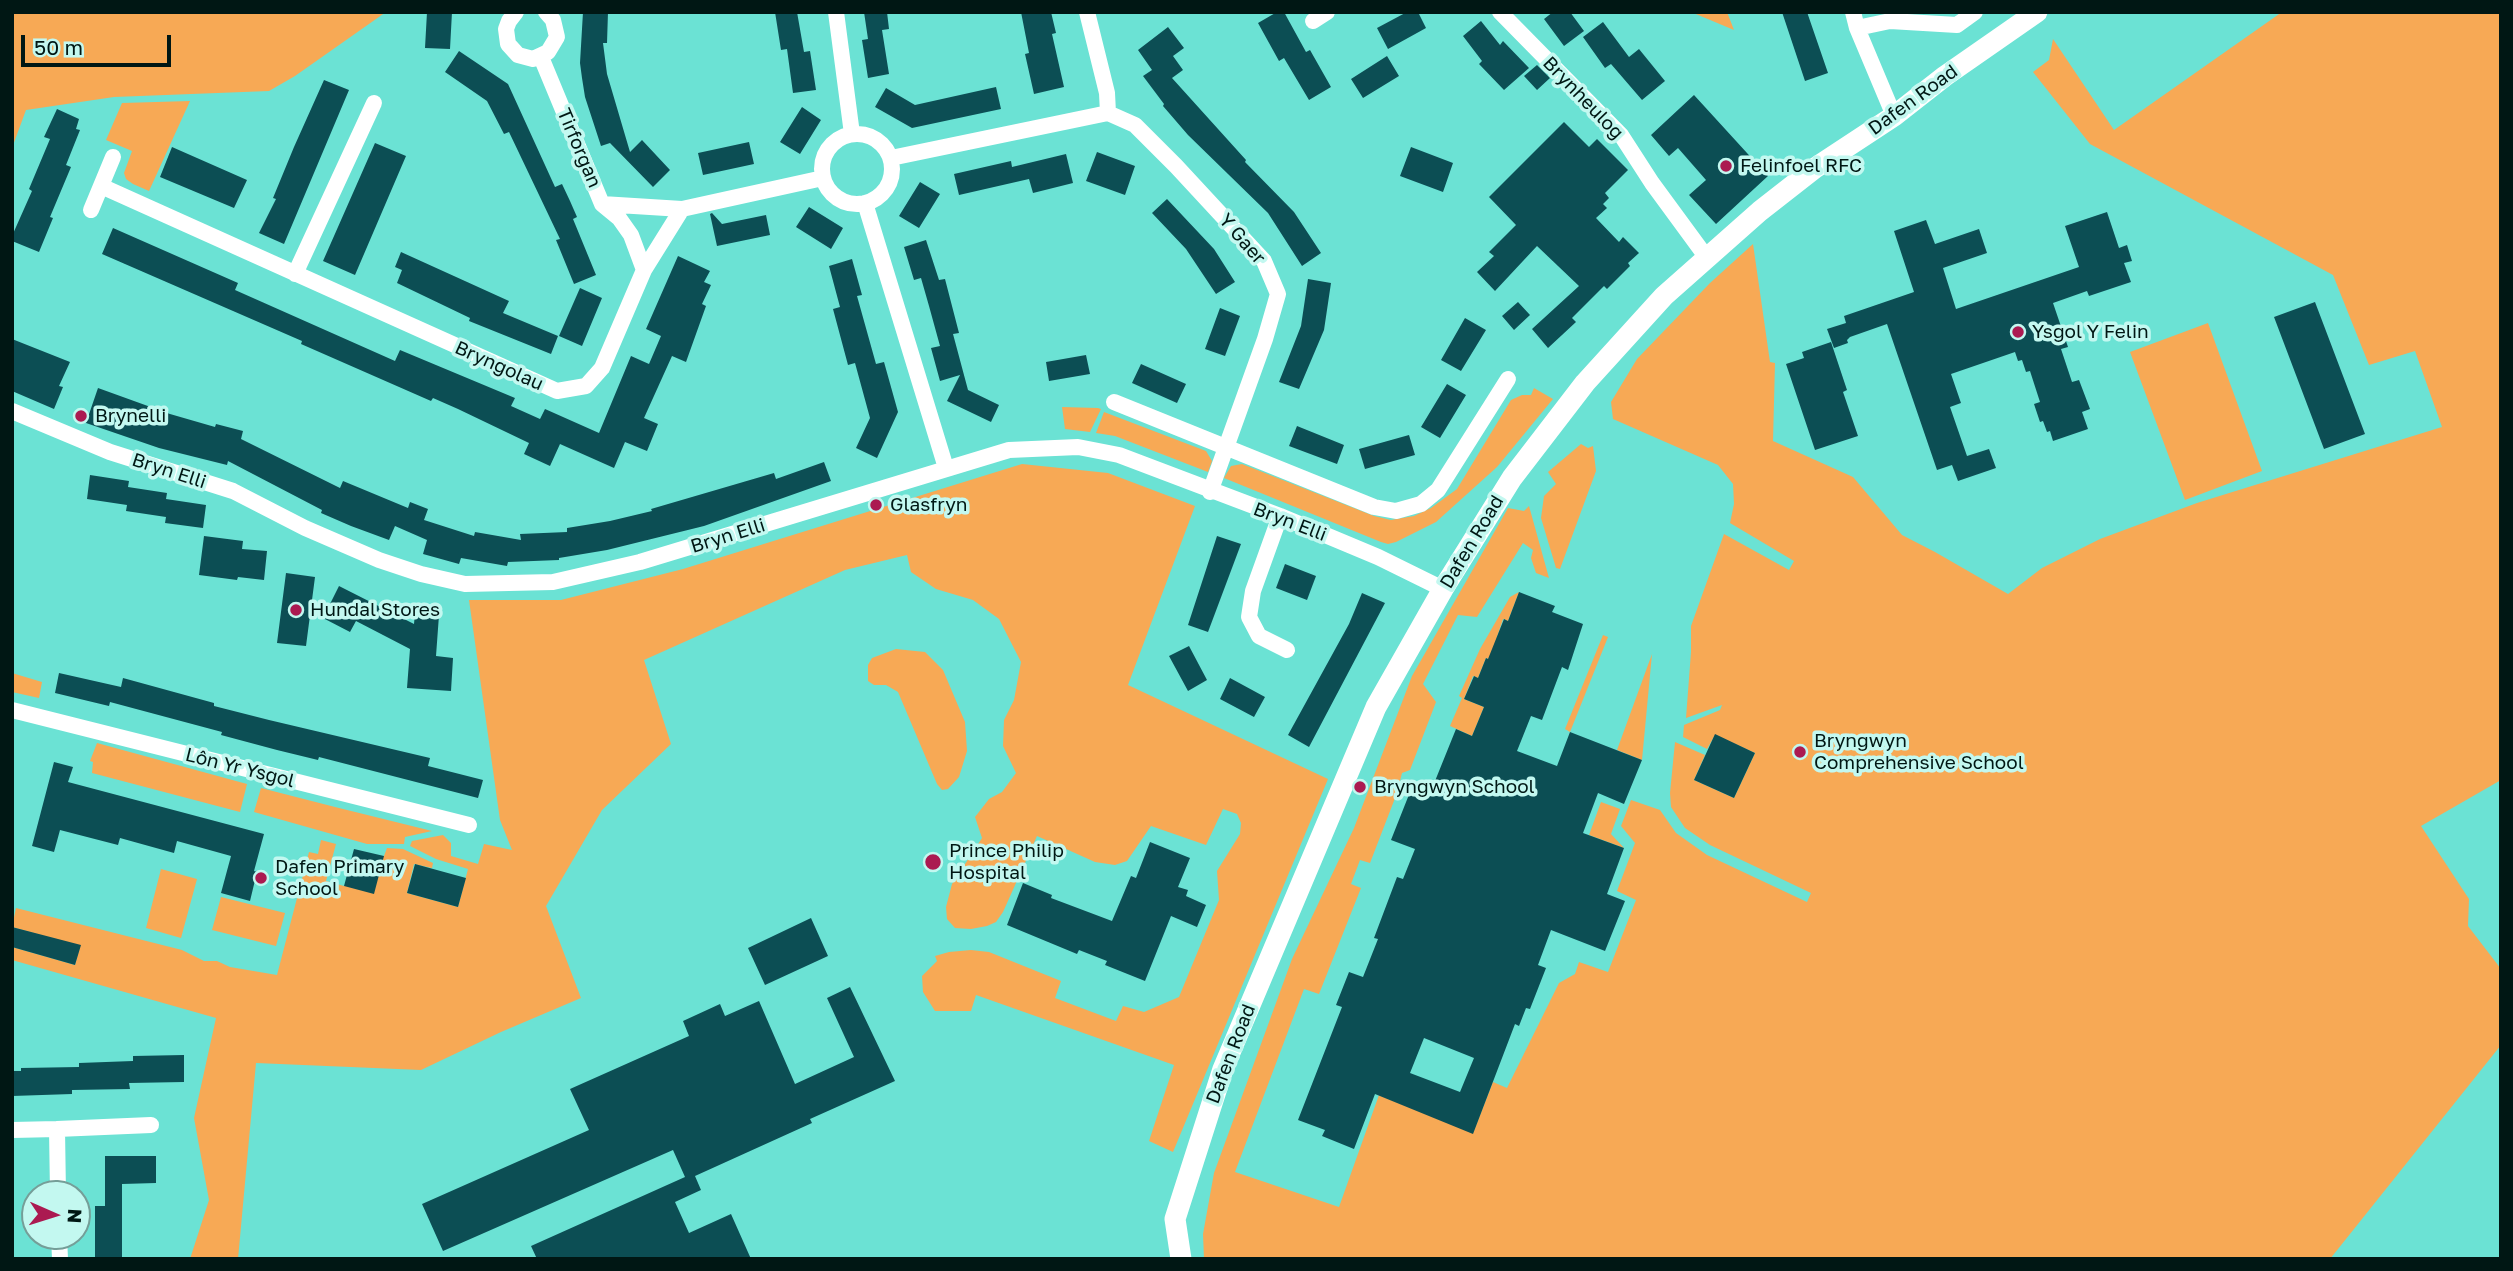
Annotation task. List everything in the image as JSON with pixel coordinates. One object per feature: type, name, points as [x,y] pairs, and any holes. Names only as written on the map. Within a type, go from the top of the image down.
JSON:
[{"type":"street","points":[[516,12],[506,29],[508,44],[512,51],[525,58],[541,57],[548,52],[556,37],[553,20],[546,12]]},
{"type":"street","points":[[835,12],[852,134]]},
{"type":"street","points":[[891,158],[1108,113],[1107,93],[1087,12]]},
{"type":"street","name":"Brynheulog","points":[[1500,12],[1621,135],[1707,258]]},
{"type":"street","points":[[1894,116],[1855,20],[1957,25],[1975,12]]},
{"type":"street","name":"Dafen Road","points":[[1181,1259],[1175,1219],[1223,1069],[1376,707],[1443,589],[1512,478],[1585,383],[1664,296],[1798,181],[1894,116],[1945,76],[2037,12]]},
{"type":"street","name":"Tirforgan","points":[[541,57],[602,204],[682,209]]},
{"type":"street","points":[[295,274],[374,103]]},
{"type":"street","name":"Y Gaer","points":[[1108,113],[1135,125],[1176,166],[1264,261],[1278,294],[1265,339],[1210,492]]},
{"type":"street","points":[[852,134],[876,139],[891,158],[891,182],[875,200],[865,203],[847,204],[836,198],[825,185],[823,178],[822,161],[827,150],[836,141],[852,134]]},
{"type":"street","points":[[91,210],[113,157]]},
{"type":"street","points":[[682,209],[823,178]]},
{"type":"street","name":"Bryngolau","points":[[101,186],[557,391],[586,386],[603,368],[644,270],[682,209]]},
{"type":"street","points":[[865,203],[946,468]]},
{"type":"street","points":[[602,204],[619,218],[631,235],[644,270]]},
{"type":"street","points":[[1114,402],[1374,507],[1396,511],[1421,504],[1438,491],[1508,379]]},
{"type":"street","name":"Bryn Elli","points":[[12,411],[110,452],[233,491],[305,528],[379,560],[421,575],[465,584],[553,582],[640,562],[1009,450],[1077,447],[1119,456],[1280,516],[1443,589]]},
{"type":"street","points":[[1280,516],[1253,592],[1249,617],[1259,636],[1287,650]]},
{"type":"street","name":"Lôn Yr Ysgol","points":[[12,710],[469,825]]},
{"type":"street","points":[[12,1130],[151,1125]]},
{"type":"street","points":[[57,1129],[58,1180]]},
{"type":"shaded area","points":[[12,12],[386,12],[295,76],[269,91],[114,97],[26,110],[12,148]]},
{"type":"shaded area","points":[[1691,12],[1727,12],[1734,30]]},
{"type":"shaded area","name":"Bryngwyn Comprehensive School","points":[[2282,12],[2501,12],[2501,780],[2421,826],[2469,899],[2468,926],[2501,969],[2501,1045],[2330,1259],[1204,1259],[1203,1234],[1214,1173],[1292,959],[1354,828],[1412,676],[1508,508],[1524,511],[1529,506],[1549,578],[1536,573],[1531,558],[1533,550],[1523,543],[1477,617],[1458,615],[1423,684],[1436,702],[1410,770],[1402,773],[1370,863],[1360,860],[1351,884],[1361,888],[1319,994],[1304,989],[1235,1172],[1339,1207],[1379,1095],[1473,1133],[1493,1082],[1507,1088],[1559,983],[1575,974],[1579,962],[1608,972],[1636,900],[1617,891],[1635,843],[1621,826],[1631,800],[1660,810],[1676,833],[1707,855],[1807,902],[1811,893],[1710,845],[1685,828],[1671,807],[1670,793],[1675,742],[1705,755],[1694,780],[1734,798],[1755,753],[1715,735],[1707,749],[1683,737],[1684,725],[1720,710],[1722,705],[1686,718],[1691,626],[1724,534],[1789,570],[1794,561],[1730,523],[1734,504],[1733,484],[1718,465],[1613,419],[1611,402],[1637,359],[1710,283],[1753,244],[1770,362],[1775,363],[1773,441],[1853,477],[1902,535],[2008,594],[2042,568],[2100,539],[2197,503],[2442,427],[2415,351],[2369,365],[2333,275],[2090,144],[2033,72],[2049,60],[2053,39],[2114,130]]},
{"type":"shaded area","points":[[190,101],[149,191],[126,179],[124,173],[132,151],[106,140],[122,103]]},
{"type":"shaded area","points":[[2208,323],[2262,471],[2185,500],[2130,352]]},
{"type":"shaded area","points":[[1534,388],[1553,399],[1497,467],[1436,522],[1396,542],[1381,542],[1224,478],[1231,466],[1242,464],[1374,516],[1391,520],[1414,516],[1431,508],[1457,489],[1511,400],[1522,395],[1531,395]]},
{"type":"shaded area","points":[[1062,407],[1101,409],[1090,432],[1065,429]]},
{"type":"shaded area","points":[[1104,412],[1206,451],[1212,461],[1208,472],[1115,436],[1096,433]]},
{"type":"shaded area","points":[[1581,444],[1588,448],[1593,446],[1596,471],[1560,569],[1556,568],[1541,518],[1544,496],[1556,484],[1548,472]]},
{"type":"shaded area","points":[[1022,464],[1108,473],[1195,506],[1128,685],[1328,779],[1173,1152],[1149,1141],[1174,1065],[976,995],[971,1011],[935,1011],[923,992],[922,976],[937,961],[935,956],[971,950],[989,952],[1061,981],[1055,998],[1116,1021],[1123,1006],[1144,1012],[1179,997],[1219,900],[1217,871],[1240,834],[1241,823],[1237,814],[1223,809],[1206,845],[1151,826],[1127,861],[1115,865],[1095,862],[1037,836],[996,922],[971,929],[955,928],[947,919],[946,907],[952,884],[982,838],[975,817],[989,799],[1002,792],[1016,773],[1003,746],[1004,720],[1014,700],[1021,662],[999,619],[973,600],[936,589],[911,572],[907,555],[845,570],[644,660],[671,744],[602,810],[546,906],[581,998],[421,1070],[256,1063],[238,1259],[190,1259],[209,1200],[194,1118],[216,1018],[12,960],[12,947],[75,965],[80,946],[12,927],[16,908],[182,950],[204,961],[217,961],[230,967],[277,975],[309,852],[318,854],[321,840],[336,844],[326,881],[344,886],[384,856],[387,848],[403,849],[433,863],[432,868],[414,864],[407,893],[458,907],[468,869],[436,859],[410,846],[412,841],[443,835],[451,843],[451,856],[478,864],[484,844],[512,850],[500,820],[469,600],[561,600],[683,569]]},
{"type":"shaded area","points":[[1519,592],[1508,621],[1503,619],[1495,643],[1496,662],[1486,658],[1478,678],[1473,676],[1464,699],[1484,707],[1472,736],[1450,726],[1462,698],[1459,696],[1480,649],[1510,597]]},
{"type":"shaded area","points":[[1603,635],[1608,637],[1570,732],[1565,729]]},
{"type":"shaded area","points":[[896,649],[925,652],[943,670],[965,722],[967,751],[959,777],[948,789],[942,790],[937,784],[898,692],[886,685],[874,685],[868,681],[868,665],[872,658]]},
{"type":"shaded area","points":[[1652,654],[1642,760],[1617,750]]},
{"type":"shaded area","points":[[12,673],[42,682],[39,698],[12,692]]},
{"type":"shaded area","points":[[97,743],[247,784],[240,812],[92,773],[93,762],[90,761]]},
{"type":"shaded area","points":[[261,788],[432,831],[405,837],[404,844],[367,844],[254,812]]},
{"type":"shaded area","points":[[1601,802],[1620,809],[1611,834],[1624,848],[1589,835]]},
{"type":"shaded area","points":[[161,869],[197,879],[181,938],[146,928]]},
{"type":"shaded area","points":[[221,897],[285,913],[276,946],[212,930]]},
{"type":"building","points":[[427,12],[452,12],[450,49],[425,48]]},
{"type":"building","points":[[583,12],[608,12],[607,43],[603,43],[607,74],[630,152],[642,140],[670,170],[653,187],[610,143],[601,146],[585,97],[582,78],[580,63]]},
{"type":"building","points":[[775,12],[797,12],[804,52],[810,51],[816,90],[793,93],[787,49],[781,50]]},
{"type":"building","points":[[864,12],[887,12],[889,29],[882,30],[889,74],[868,78],[862,40],[868,39]]},
{"type":"building","points":[[1021,12],[1051,12],[1056,33],[1052,34],[1064,87],[1034,94],[1025,54],[1029,53]]},
{"type":"building","points":[[1277,12],[1284,12],[1306,52],[1310,50],[1331,87],[1309,100],[1284,58],[1279,61],[1258,23]]},
{"type":"building","points":[[1407,12],[1418,12],[1426,28],[1388,49],[1377,28]]},
{"type":"building","points":[[1553,12],[1570,12],[1584,31],[1564,46],[1544,19]]},
{"type":"building","points":[[1782,12],[1807,12],[1828,73],[1805,81]]},
{"type":"building","points":[[1481,21],[1500,45],[1503,41],[1529,68],[1504,90],[1479,64],[1482,61],[1463,36]]},
{"type":"building","points":[[1603,22],[1629,57],[1639,49],[1665,81],[1642,100],[1611,64],[1605,68],[1583,37]]},
{"type":"building","points":[[1168,27],[1184,48],[1173,56],[1183,70],[1172,78],[1245,162],[1294,212],[1321,253],[1302,266],[1268,213],[1188,135],[1163,106],[1143,76],[1152,70],[1138,50]]},
{"type":"building","points":[[459,51],[508,84],[555,187],[562,184],[570,201],[577,217],[573,219],[596,275],[574,284],[556,240],[560,239],[509,132],[504,134],[487,101],[445,72]]},
{"type":"building","points":[[1387,56],[1399,76],[1363,98],[1351,79]]},
{"type":"building","points":[[1537,65],[1550,78],[1537,90],[1524,76]]},
{"type":"building","points":[[324,80],[349,90],[284,244],[259,233],[276,199],[273,198]]},
{"type":"building","points":[[996,87],[1001,109],[912,128],[875,107],[886,88],[915,105]]},
{"type":"building","name":"Felinfoel RFC","points":[[1694,95],[1768,176],[1716,224],[1689,195],[1706,180],[1678,148],[1669,156],[1651,135]]},
{"type":"building","points":[[802,107],[821,120],[800,154],[780,142]]},
{"type":"building","points":[[57,109],[79,119],[76,129],[80,130],[66,165],[71,167],[39,252],[12,241],[12,236],[32,191],[29,189],[50,139],[44,137]]},
{"type":"building","points":[[1564,122],[1589,147],[1597,139],[1628,170],[1605,193],[1609,198],[1603,204],[1607,208],[1596,218],[1619,242],[1623,237],[1639,253],[1607,289],[1604,286],[1572,318],[1576,322],[1548,348],[1532,329],[1579,286],[1537,246],[1495,291],[1477,272],[1494,256],[1489,252],[1516,225],[1489,197]]},
{"type":"building","points":[[749,142],[754,164],[703,175],[698,153]]},
{"type":"building","points":[[375,143],[406,156],[355,275],[323,261]]},
{"type":"building","points":[[172,147],[247,180],[234,208],[160,177]]},
{"type":"building","points":[[1411,147],[1453,163],[1443,192],[1400,176]]},
{"type":"building","points":[[1097,152],[1135,166],[1125,195],[1086,181]]},
{"type":"building","points":[[1066,154],[1073,183],[1033,193],[1029,179],[959,195],[954,174],[1011,161],[1012,167]]},
{"type":"building","points":[[920,182],[940,194],[919,228],[899,216]]},
{"type":"building","points":[[1167,199],[1214,249],[1235,282],[1216,294],[1186,249],[1152,213]]},
{"type":"building","points":[[809,207],[843,228],[831,249],[796,227]]},
{"type":"building","points":[[2107,212],[2119,248],[2127,245],[2132,261],[2124,263],[2131,282],[2089,296],[2087,291],[2053,303],[2068,347],[2061,349],[2072,382],[2079,380],[2090,409],[2082,412],[2088,429],[2053,441],[2050,431],[2047,432],[2043,421],[2040,422],[2034,404],[2040,402],[2030,371],[2026,372],[2022,360],[2018,361],[2015,352],[1951,374],[1961,403],[1950,407],[1967,456],[1989,449],[1996,468],[1958,481],[1952,465],[1937,470],[1887,324],[1850,337],[1848,343],[1834,348],[1827,329],[1846,323],[1844,316],[1914,292],[1894,231],[1926,220],[1935,244],[1979,229],[1987,253],[1943,268],[1956,309],[2079,267],[2065,226]]},
{"type":"building","points":[[710,214],[722,224],[766,215],[770,235],[717,246]]},
{"type":"building","points":[[113,228],[238,283],[235,290],[395,361],[400,350],[515,398],[511,406],[540,419],[545,409],[599,433],[631,356],[649,364],[661,336],[646,329],[678,256],[710,271],[704,282],[711,285],[702,304],[706,306],[686,362],[672,356],[644,418],[658,424],[647,451],[625,442],[614,468],[560,444],[550,466],[524,454],[529,443],[458,409],[433,398],[431,401],[301,344],[302,341],[102,254]]},
{"type":"building","points":[[926,240],[939,280],[945,279],[959,333],[953,334],[968,390],[999,405],[991,422],[947,401],[960,375],[940,381],[931,348],[940,346],[921,278],[914,280],[904,247]]},
{"type":"building","points":[[401,252],[509,301],[503,313],[558,336],[551,354],[469,321],[470,318],[397,283],[402,270],[395,267]]},
{"type":"building","points":[[852,259],[862,295],[857,296],[876,364],[884,362],[898,412],[877,458],[856,448],[870,418],[855,363],[848,365],[833,309],[840,307],[829,266]]},
{"type":"building","points":[[1308,279],[1331,283],[1324,330],[1299,389],[1279,382],[1301,326]]},
{"type":"building","points":[[580,288],[602,298],[582,346],[559,336]]},
{"type":"building","points":[[1518,302],[1530,315],[1514,330],[1502,316]]},
{"type":"building","points":[[2315,302],[2365,434],[2324,449],[2274,317]]},
{"type":"building","points":[[1220,308],[1240,316],[1225,356],[1205,349]]},
{"type":"building","points":[[1465,318],[1486,330],[1461,371],[1441,360]]},
{"type":"building","points":[[12,339],[70,362],[59,386],[63,387],[54,409],[12,391]]},
{"type":"building","points":[[1831,342],[1847,390],[1843,392],[1858,436],[1815,450],[1786,364],[1804,358],[1802,352]]},
{"type":"building","points":[[1086,355],[1090,374],[1049,381],[1046,362]]},
{"type":"building","points":[[1141,364],[1186,384],[1177,403],[1132,383]]},
{"type":"building","points":[[1447,384],[1466,395],[1440,438],[1421,427]]},
{"type":"building","points":[[98,388],[170,414],[215,427],[216,424],[243,431],[241,439],[340,488],[343,481],[408,508],[410,502],[428,509],[424,520],[474,536],[475,532],[521,540],[520,534],[567,532],[567,528],[652,511],[651,509],[774,473],[776,479],[824,462],[831,481],[704,526],[607,550],[559,560],[508,562],[507,566],[461,558],[459,564],[423,554],[427,540],[395,526],[389,540],[321,513],[322,510],[228,461],[227,465],[159,448],[86,423]]},
{"type":"building","points":[[1297,426],[1344,445],[1337,464],[1289,446]]},
{"type":"building","points":[[1409,435],[1415,455],[1365,469],[1359,449]]},
{"type":"building","points":[[90,475],[129,481],[128,487],[167,493],[166,499],[206,505],[203,528],[165,523],[166,517],[126,511],[127,505],[87,499]]},
{"type":"building","points":[[204,536],[243,541],[242,549],[267,551],[264,580],[199,575]]},
{"type":"building","points":[[1217,536],[1241,544],[1208,632],[1188,625]]},
{"type":"building","points":[[1285,564],[1316,576],[1307,600],[1276,588]]},
{"type":"building","name":"Hundal Stores","points":[[286,573],[315,577],[306,646],[277,643]]},
{"type":"building","points":[[339,586],[414,624],[415,613],[439,615],[436,656],[453,658],[451,691],[407,688],[410,649],[356,621],[350,632],[323,618]]},
{"type":"building","points":[[1519,592],[1555,606],[1552,612],[1583,624],[1568,670],[1562,667],[1542,720],[1531,716],[1517,751],[1557,766],[1570,732],[1642,760],[1624,804],[1598,793],[1583,833],[1624,848],[1607,894],[1625,901],[1605,951],[1551,930],[1538,965],[1546,968],[1530,1009],[1526,1008],[1519,1026],[1515,1024],[1473,1134],[1375,1094],[1354,1149],[1322,1136],[1325,1130],[1298,1120],[1342,1007],[1336,1005],[1349,972],[1363,977],[1378,939],[1374,938],[1397,877],[1403,879],[1415,849],[1391,840],[1412,787],[1421,791],[1424,783],[1433,786],[1456,729],[1472,736],[1484,707],[1464,699],[1474,676],[1478,678],[1486,658],[1488,659],[1504,619],[1508,621]],"holes":[[[1424,1038],[1474,1058],[1460,1092],[1410,1073]]]},
{"type":"building","points":[[1362,593],[1385,603],[1309,747],[1288,735],[1349,624]]},
{"type":"building","points":[[1189,646],[1207,680],[1188,691],[1169,656]]},
{"type":"building","points":[[59,673],[121,687],[123,678],[214,703],[214,706],[430,758],[428,766],[483,780],[478,798],[319,757],[318,760],[277,750],[221,735],[222,732],[110,702],[109,706],[55,693]]},
{"type":"building","points":[[1230,678],[1265,697],[1254,717],[1220,699]]},
{"type":"building","points":[[1715,734],[1755,753],[1734,798],[1694,780]]},
{"type":"building","points":[[54,762],[73,767],[68,782],[264,834],[254,871],[257,872],[250,901],[221,893],[231,856],[177,841],[174,853],[120,838],[118,845],[60,830],[54,852],[32,846]]},
{"type":"building","points":[[1150,842],[1190,858],[1178,887],[1188,890],[1186,896],[1206,905],[1197,927],[1171,916],[1145,981],[1105,965],[1107,961],[1079,950],[1077,954],[1007,925],[1023,883],[1052,895],[1051,898],[1112,921],[1131,876],[1136,878]]},
{"type":"building","points":[[354,849],[384,856],[374,894],[344,886]]},
{"type":"building","points":[[415,864],[466,878],[458,907],[407,893]]},
{"type":"building","points":[[811,918],[828,956],[765,985],[748,948]]},
{"type":"building","points":[[12,927],[81,945],[75,965],[12,947]]},
{"type":"building","points":[[850,987],[895,1081],[810,1119],[812,1123],[695,1176],[701,1190],[675,1202],[689,1233],[731,1214],[751,1259],[537,1259],[531,1246],[685,1177],[673,1150],[443,1251],[422,1204],[589,1130],[570,1089],[689,1036],[683,1021],[720,1004],[725,1016],[759,1001],[795,1084],[854,1057],[827,998]]},
{"type":"building","points":[[184,1055],[184,1082],[129,1083],[130,1089],[72,1090],[72,1094],[12,1096],[12,1071],[21,1071],[21,1068],[79,1067],[79,1063],[133,1061],[133,1056]]},
{"type":"building","points":[[105,1156],[156,1156],[156,1183],[122,1184],[122,1257],[95,1257],[95,1206],[105,1206]]},
{"type":"place","name":"Felinfoel RFC","points":[[1726,166]]},
{"type":"place","name":"Ysgol Y Felin","points":[[2018,332]]},
{"type":"place","name":"Brynelli","points":[[81,416]]},
{"type":"place","name":"Glasfryn","points":[[876,505]]},
{"type":"place","name":"Hundal Stores","points":[[296,610]]},
{"type":"place","name":"Bryngwyn Comprehensive School","points":[[1800,752]]},
{"type":"place","name":"Bryngwyn School","points":[[1360,787]]},
{"type":"place","name":"Prince Philip Hospital","points":[[933,862]]},
{"type":"place","name":"Dafen Primary School","points":[[261,878]]}]
